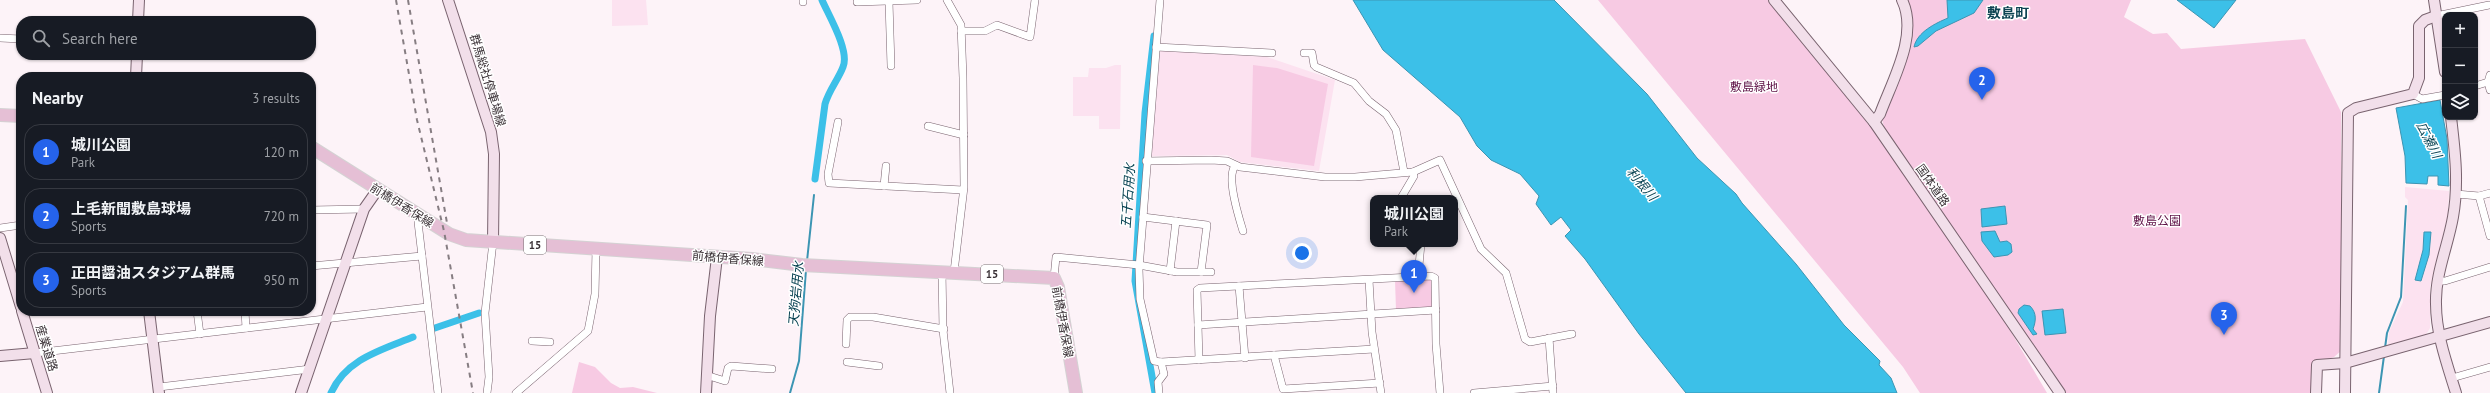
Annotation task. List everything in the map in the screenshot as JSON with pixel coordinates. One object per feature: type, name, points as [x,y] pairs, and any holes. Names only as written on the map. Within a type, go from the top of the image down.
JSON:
[{"type":"main road","points":[[0,115],[16,116]]},
{"type":"main road","name":"前橋伊香保線","points":[[316,150],[421,216],[461,239],[808,265],[948,271],[1054,278],[1058,287],[1076,393]]},
{"type":"street","points":[[138,16],[139,0]]},
{"type":"street","name":"群馬総社停車場線","points":[[448,0],[491,132],[494,166],[493,242]]},
{"type":"street","points":[[857,2],[917,0]]},
{"type":"street","points":[[947,0],[960,22],[964,135],[963,190],[948,271],[944,329],[950,393]]},
{"type":"street","points":[[961,31],[985,31],[997,25],[1030,37],[1035,0]]},
{"type":"street","points":[[1160,0],[1146,161],[1139,287],[1143,315],[1153,359],[1161,362],[1374,349]]},
{"type":"street","name":"国体道路","points":[[1774,0],[1874,122],[2060,393]]},
{"type":"street","points":[[1874,122],[1880,114],[1906,43],[1906,11],[1902,0]]},
{"type":"street","points":[[2434,0],[2442,53]]},
{"type":"street","points":[[889,2],[891,66]]},
{"type":"street","points":[[2413,94],[2419,78],[2419,26],[2425,20],[2436,16],[2489,4]]},
{"type":"street","points":[[0,38],[16,39]]},
{"type":"street","points":[[1156,47],[1272,54]]},
{"type":"street","points":[[1304,53],[1312,53],[1314,66],[1354,83],[1369,101],[1386,114],[1396,130],[1404,172]]},
{"type":"street","points":[[136,72],[137,60]]},
{"type":"street","points":[[2478,85],[2489,82]]},
{"type":"street","points":[[2345,393],[2348,267],[2348,113],[2354,109],[2413,94],[2422,99],[2442,96]]},
{"type":"street","points":[[2451,120],[2457,170],[2456,194],[2451,226],[2438,281],[2436,307],[2440,336],[2456,393]]},
{"type":"street","points":[[838,122],[828,174],[828,182],[963,190]]},
{"type":"street","points":[[928,126],[964,135]]},
{"type":"street","points":[[1146,161],[1227,161],[1235,166],[1325,177],[1364,176],[1413,172],[1438,160],[1441,162],[1456,195]]},
{"type":"street","points":[[884,186],[886,166]]},
{"type":"street","points":[[1235,166],[1232,171],[1235,201],[1243,231]]},
{"type":"street","points":[[1402,195],[1414,176],[1413,172]]},
{"type":"street","points":[[301,393],[364,208],[378,189]]},
{"type":"street","points":[[2456,194],[2479,196],[2490,193]]},
{"type":"street","points":[[2479,196],[2490,236]]},
{"type":"street","points":[[1458,199],[1481,249],[1506,272],[1525,339],[1530,342],[1572,334]]},
{"type":"street","points":[[316,210],[364,208]]},
{"type":"street","points":[[421,216],[418,222],[438,393]]},
{"type":"street","points":[[1143,217],[1207,225],[1201,272]]},
{"type":"street","points":[[1170,271],[1176,221]]},
{"type":"street","points":[[0,228],[16,226]]},
{"type":"street","points":[[0,238],[16,291]]},
{"type":"street","points":[[487,393],[489,377],[485,313],[493,242]]},
{"type":"street","points":[[1418,276],[1421,247]]},
{"type":"street","points":[[516,393],[588,331],[595,294],[596,249]]},
{"type":"street","points":[[316,266],[422,256]]},
{"type":"street","points":[[706,393],[706,375],[717,257]]},
{"type":"street","points":[[1054,278],[1056,257],[1140,265],[1170,271],[1211,272]]},
{"type":"street","points":[[2438,281],[2445,281],[2490,267]]},
{"type":"street","points":[[1199,360],[1197,290],[1239,286],[1431,276],[1434,278],[1440,393]]},
{"type":"street","points":[[1369,280],[1374,349],[1381,393]]},
{"type":"street","points":[[1239,286],[1245,358]]},
{"type":"street","points":[[0,356],[152,340],[428,307]]},
{"type":"street","points":[[1198,325],[1242,321],[1436,310]]},
{"type":"street","name":"産業道路","points":[[24,316],[47,393]]},
{"type":"street","points":[[150,316],[159,390],[310,369]]},
{"type":"street","points":[[198,316],[200,334]]},
{"type":"street","points":[[245,316],[246,328]]},
{"type":"street","points":[[846,344],[846,320],[850,317],[873,317],[944,329]]},
{"type":"street","points":[[2316,393],[2317,364],[2345,363],[2490,322]]},
{"type":"street","points":[[1474,393],[1553,389],[1549,338]]},
{"type":"street","points":[[532,341],[550,342]]},
{"type":"street","points":[[1274,356],[1283,391],[1380,383]]},
{"type":"street","points":[[847,362],[879,366]]},
{"type":"street","points":[[1159,393],[1158,382],[1164,374],[1161,362]]},
{"type":"street","points":[[706,375],[724,381],[730,366],[772,369]]},
{"type":"street","points":[[2452,378],[2490,367]]},
{"type":"shaded area","points":[[612,0],[646,0],[648,25],[612,26]]},
{"type":"shaded area","points":[[1159,50],[1267,57],[1335,80],[1319,171],[1240,162],[1227,155],[1150,156]]},
{"type":"shaded area","points":[[1121,65],[1120,129],[1099,129],[1099,116],[1073,116],[1073,77],[1088,77],[1089,68],[1106,68]]},
{"type":"shaded area","points":[[2405,187],[2449,191],[2448,215],[2430,287],[2430,328],[2425,336],[2388,346],[2389,332],[2403,302],[2408,200],[2405,197]]},
{"type":"green space","name":"敷島緑地","points":[[1598,0],[1768,0],[1878,136],[2007,325],[2047,393],[1920,393],[1903,367]]},
{"type":"green space","name":"敷島公園","points":[[1907,0],[2131,0],[2124,17],[2153,34],[2167,33],[2181,49],[2305,39],[2341,112],[2342,350],[2334,357],[2312,364],[2313,393],[2066,393],[1885,130],[1882,120],[1911,41],[1912,19]]},
{"type":"green space","points":[[1253,65],[1277,68],[1328,84],[1314,166],[1251,157]]},
{"type":"green space","points":[[1429,278],[1432,280],[1433,306],[1430,309],[1396,310],[1395,280]]},
{"type":"green space","points":[[579,362],[595,367],[611,383],[620,388],[633,387],[657,393],[572,393]]},
{"type":"water","name":"利根川","points":[[1353,0],[1554,0],[1647,94],[1697,158],[1736,194],[1742,203],[1796,264],[1844,325],[1880,361],[1879,365],[1891,378],[1897,393],[1686,393],[1639,334],[1585,259],[1565,236],[1571,230],[1561,217],[1551,225],[1536,204],[1539,196],[1520,174],[1491,160],[1477,146],[1460,117],[1383,50]]},
{"type":"water","points":[[1947,0],[1983,0],[1974,13],[1936,31],[1918,46],[1914,47],[1919,37],[1923,33],[1933,25],[1948,18]]},
{"type":"water","points":[[2177,0],[2236,0],[2214,28]]},
{"type":"water","name":"広瀬川","points":[[2440,100],[2442,120],[2444,120],[2447,139],[2449,186],[2438,185],[2438,176],[2428,176],[2427,184],[2406,183],[2405,156],[2396,108]]},
{"type":"water","points":[[2005,206],[2007,224],[1982,227],[1981,209]]},
{"type":"water","points":[[1995,231],[2000,242],[2007,241],[2011,244],[2012,252],[2008,255],[1994,257],[1982,241],[1981,232]]},
{"type":"water","points":[[2424,232],[2431,232],[2429,255],[2421,281],[2415,280],[2423,250]]},
{"type":"water","points":[[2024,305],[2030,306],[2034,311],[2035,320],[2033,329],[2037,334],[2033,335],[2018,313],[2019,309]]},
{"type":"water","points":[[2063,309],[2066,333],[2045,335],[2042,311]]},
{"type":"waterway","points":[[815,179],[825,104],[841,72],[844,60],[844,52],[838,34],[822,0]]},
{"type":"waterway","name":"五千石用水","points":[[1154,36],[1145,113],[1135,281],[1155,393]]},
{"type":"waterway","name":"天狗岩用水","points":[[807,261],[814,195]]},
{"type":"waterway","points":[[2385,348],[2387,333],[2401,297],[2406,206]]},
{"type":"waterway","name":"天狗岩用水","points":[[790,393],[799,361],[806,270]]},
{"type":"waterway","points":[[432,329],[479,313]]},
{"type":"waterway","points":[[331,393],[338,381],[355,364],[377,351],[413,337]]},
{"type":"waterway","points":[[2379,393],[2384,356]]},
{"type":"railway","points":[[396,0],[417,120],[444,231],[473,393]]},
{"type":"railway","points":[[408,0],[447,223]]},
{"type":"place","name":"上毛新聞敷島球場","points":[[1982,100]]},
{"type":"place","name":"城川公園","points":[[1414,293]]},
{"type":"place","name":"正田醤油スタジアム群馬","points":[[2224,335]]},
{"type":"district","name":"敷島町","points":[[2008,13]]}]
